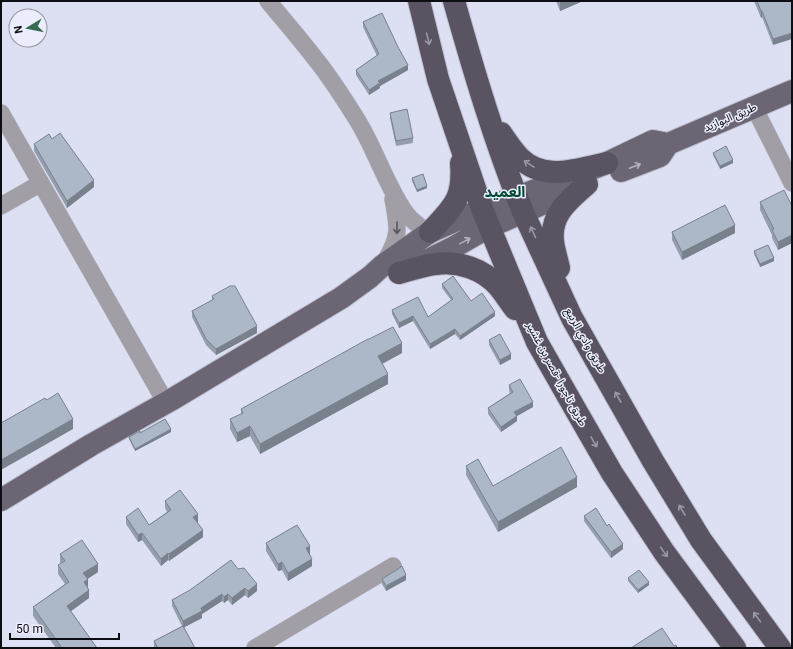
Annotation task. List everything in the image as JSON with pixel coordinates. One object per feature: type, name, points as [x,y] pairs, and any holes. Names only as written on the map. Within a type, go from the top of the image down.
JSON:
[{"type":"highway","name":"طريق تاجورا -قصر بن غشير","points":[[418,1],[438,79],[486,218],[538,342],[612,473],[664,552],[735,648]]},
{"type":"highway","name":"طريق وادي الربيع","points":[[454,1],[489,117],[520,205],[572,318],[653,461],[700,540],[780,648]]},
{"type":"highway","points":[[489,117],[520,159],[531,166],[544,171],[557,173],[607,163]]},
{"type":"highway","points":[[429,233],[453,206],[458,197],[462,177],[460,142]]},
{"type":"highway","points":[[572,318],[554,246],[553,232],[554,224],[562,207],[587,184]]},
{"type":"highway","points":[[391,270],[446,263],[458,264],[480,272],[498,286],[538,342]]},
{"type":"main road","name":"طريق البوازيد","points":[[668,144],[792,91]]},
{"type":"main road","points":[[391,270],[429,233],[486,218],[520,205],[587,184],[660,156],[668,144],[653,141],[520,205]]},
{"type":"main road","points":[[1,500],[91,445],[166,403],[341,298],[391,270],[454,247],[486,218]]},
{"type":"street","points":[[268,1],[324,70],[357,119],[391,189],[407,214],[429,233]]},
{"type":"street","points":[[754,107],[792,183]]},
{"type":"street","points":[[1,113],[166,403]]},
{"type":"street","points":[[1,206],[41,183]]},
{"type":"street","points":[[391,189],[397,217],[397,231],[392,250],[391,270]]},
{"type":"street","points":[[255,648],[393,566]]},
{"type":"building","points":[[757,1],[792,1],[792,33],[773,39]]},
{"type":"building","points":[[382,13],[408,65],[378,81],[380,83],[369,90],[356,70],[379,54],[363,22]]},
{"type":"building","points":[[407,109],[413,138],[396,141],[390,113]]},
{"type":"building","points":[[60,133],[94,180],[67,201],[34,144],[49,134],[52,139]]},
{"type":"building","points":[[726,146],[733,160],[720,166],[713,153]]},
{"type":"building","points":[[423,174],[427,186],[417,190],[412,178]]},
{"type":"building","points":[[784,190],[792,206],[792,235],[778,242],[772,230],[774,229],[760,202]]},
{"type":"building","points":[[725,205],[735,225],[682,252],[672,232]]},
{"type":"building","points":[[768,245],[774,258],[760,264],[754,251]]},
{"type":"building","points":[[453,276],[471,301],[482,293],[495,312],[460,336],[455,329],[430,344],[413,316],[399,323],[392,310],[418,297],[428,317],[453,299],[442,284]]},
{"type":"building","points":[[230,286],[235,286],[257,326],[216,349],[206,339],[192,311],[214,299],[212,296]]},
{"type":"building","points":[[393,327],[402,343],[378,356],[388,374],[260,444],[250,426],[237,433],[230,419],[243,413],[241,409],[368,339]]},
{"type":"building","points":[[500,334],[511,354],[500,360],[489,340]]},
{"type":"building","points":[[520,379],[533,402],[514,412],[517,416],[501,427],[488,408],[513,392],[509,385]]},
{"type":"building","points":[[58,393],[73,419],[1,460],[1,423],[45,398],[47,400]]},
{"type":"building","points":[[165,419],[171,429],[135,449],[129,437],[140,431],[140,433]]},
{"type":"building","points":[[561,447],[577,477],[498,522],[466,466],[478,459],[493,486]]},
{"type":"building","points":[[180,490],[198,514],[193,517],[203,530],[161,559],[142,533],[138,535],[126,517],[138,508],[149,525],[171,510],[165,501]]},
{"type":"building","points":[[596,508],[607,526],[609,524],[623,544],[611,552],[584,516]]},
{"type":"building","points":[[297,525],[310,546],[306,548],[312,559],[288,573],[282,562],[278,564],[266,543]]},
{"type":"building","points":[[82,540],[98,564],[83,573],[88,579],[84,582],[89,590],[67,606],[97,648],[62,648],[33,607],[69,582],[58,565],[65,561],[60,554]]},
{"type":"building","points":[[231,560],[238,569],[244,568],[257,584],[248,591],[245,588],[232,598],[228,594],[224,597],[222,594],[201,608],[202,611],[183,621],[172,600],[190,590]]},
{"type":"building","points":[[402,566],[406,575],[386,586],[382,579]]},
{"type":"building","points":[[639,570],[649,582],[638,590],[628,578]]},
{"type":"building","points":[[183,626],[195,648],[158,648],[154,641]]},
{"type":"building","points":[[662,628],[677,648],[631,648]]},
{"type":"district","name":"العميد","points":[[505,192]]}]
